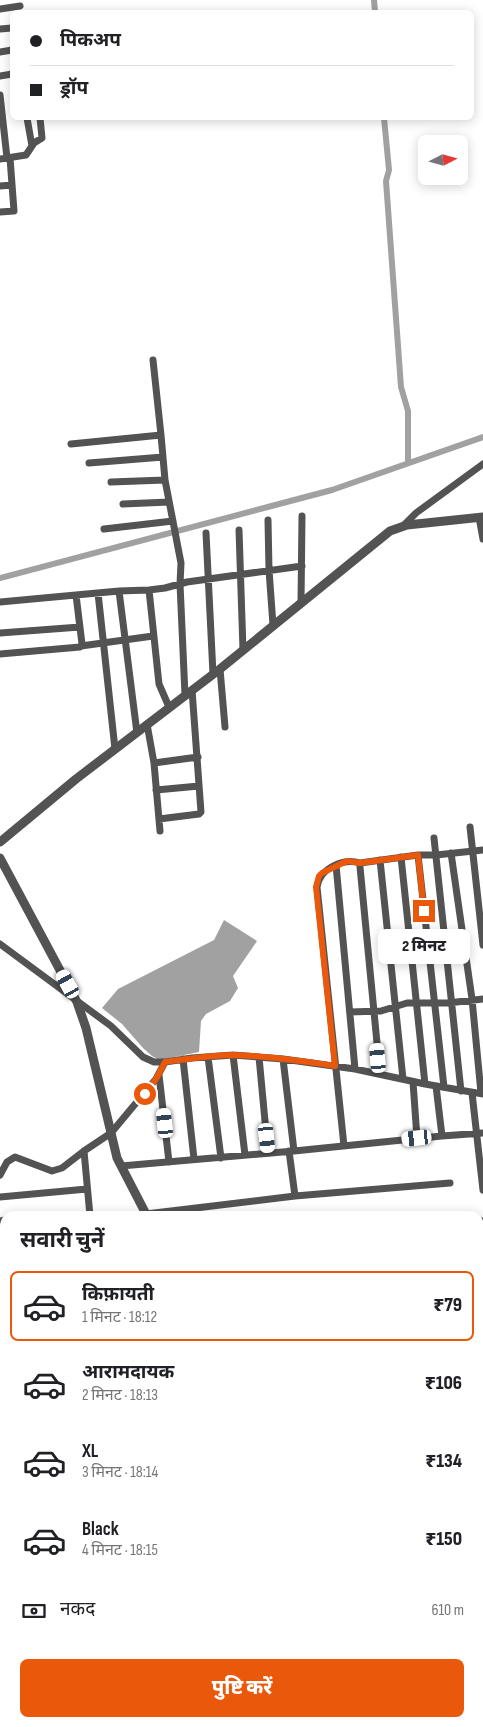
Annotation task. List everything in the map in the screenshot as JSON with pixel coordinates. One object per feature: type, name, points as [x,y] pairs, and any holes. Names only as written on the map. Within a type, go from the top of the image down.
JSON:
[{"type":"street","points":[[0,8],[20,6]]},
{"type":"street","points":[[0,95],[6,158],[12,185],[14,210],[0,212]]},
{"type":"street","points":[[27,120],[32,146]]},
{"type":"street","points":[[6,158],[26,155],[32,146],[42,138],[40,120]]},
{"type":"street","points":[[0,186],[12,185]]},
{"type":"street","points":[[153,360],[165,480],[181,563],[180,584],[188,693],[198,757],[200,814],[159,819]]},
{"type":"street","points":[[71,444],[161,435]]},
{"type":"street","points":[[89,464],[163,457]]},
{"type":"street","points":[[403,526],[416,513],[483,464]]},
{"type":"street","points":[[111,482],[165,480]]},
{"type":"street","points":[[123,504],[169,502]]},
{"type":"street","points":[[301,603],[302,516]]},
{"type":"street","points":[[0,842],[115,748],[217,672],[390,530],[403,526],[481,517],[483,539]]},
{"type":"street","points":[[268,520],[273,625]]},
{"type":"street","points":[[104,529],[172,521]]},
{"type":"street","points":[[239,530],[243,650]]},
{"type":"street","points":[[206,533],[208,579],[217,672],[225,726]]},
{"type":"street","points":[[0,602],[149,590],[208,579],[302,566]]},
{"type":"street","points":[[149,590],[158,684],[169,707]]},
{"type":"street","points":[[119,591],[137,732]]},
{"type":"street","points":[[98,593],[115,748]]},
{"type":"street","points":[[76,595],[81,646]]},
{"type":"street","points":[[0,633],[80,626]]},
{"type":"street","points":[[0,654],[77,649],[81,646],[125,638],[153,636]]},
{"type":"street","points":[[147,724],[154,763],[160,832]]},
{"type":"street","points":[[154,763],[198,757]]},
{"type":"street","points":[[156,790],[199,786]]},
{"type":"street","points":[[470,828],[483,939]]},
{"type":"street","points":[[434,838],[461,1090]]},
{"type":"street","points":[[344,1146],[316,887],[319,876],[347,861],[360,863],[418,855],[436,856],[483,850]]},
{"type":"street","points":[[0,944],[110,1026],[143,1057],[154,1062],[233,1055],[283,1059],[355,1069],[413,1082],[482,1094],[472,999],[451,853]]},
{"type":"street","points":[[418,855],[444,1087]]},
{"type":"street","points":[[401,857],[425,1084]]},
{"type":"street","points":[[0,858],[77,1002],[86,1028],[111,1133],[121,1166],[145,1211]]},
{"type":"street","points":[[380,860],[403,1079]]},
{"type":"street","points":[[360,863],[380,1074]]},
{"type":"street","points":[[336,866],[355,1069]]},
{"type":"street","points":[[350,1012],[386,1010],[407,1003],[452,1003],[483,998]]},
{"type":"street","points":[[233,1055],[245,1155]]},
{"type":"street","points":[[208,1057],[221,1158]]},
{"type":"street","points":[[259,1057],[268,1153]]},
{"type":"street","points":[[183,1059],[194,1159]]},
{"type":"street","points":[[283,1059],[295,1196]]},
{"type":"street","points":[[0,1174],[7,1162],[12,1158],[19,1158],[55,1171],[62,1168],[111,1133],[145,1094],[159,1075],[165,1062]]},
{"type":"street","points":[[159,1075],[169,1162]]},
{"type":"street","points":[[413,1082],[417,1138]]},
{"type":"street","points":[[436,1086],[442,1136]]},
{"type":"street","points":[[472,1093],[480,1134],[483,1190]]},
{"type":"street","points":[[121,1166],[417,1138],[480,1134]]},
{"type":"street","points":[[84,1151],[90,1211]]},
{"type":"street","points":[[178,1211],[295,1196],[450,1182]]},
{"type":"street","points":[[0,1197],[87,1189]]},
{"type":"shaded area","points":[[224,920],[257,941],[233,976],[238,988],[230,1001],[206,1014],[201,1021],[199,1052],[159,1060],[143,1048],[122,1024],[102,1008],[118,989],[214,940]]},
{"type":"waterway","points":[[374,0],[375,10]]},
{"type":"waterway","points":[[384,120],[389,170],[386,181],[401,387],[408,411],[408,463]]},
{"type":"waterway","points":[[0,578],[332,490],[483,437]]},
{"type":"route","points":[[145,1094],[165,1062],[183,1059],[233,1055],[335,1066],[316,887],[319,876],[322,873],[347,861],[360,863],[418,855],[424,911]]}]
